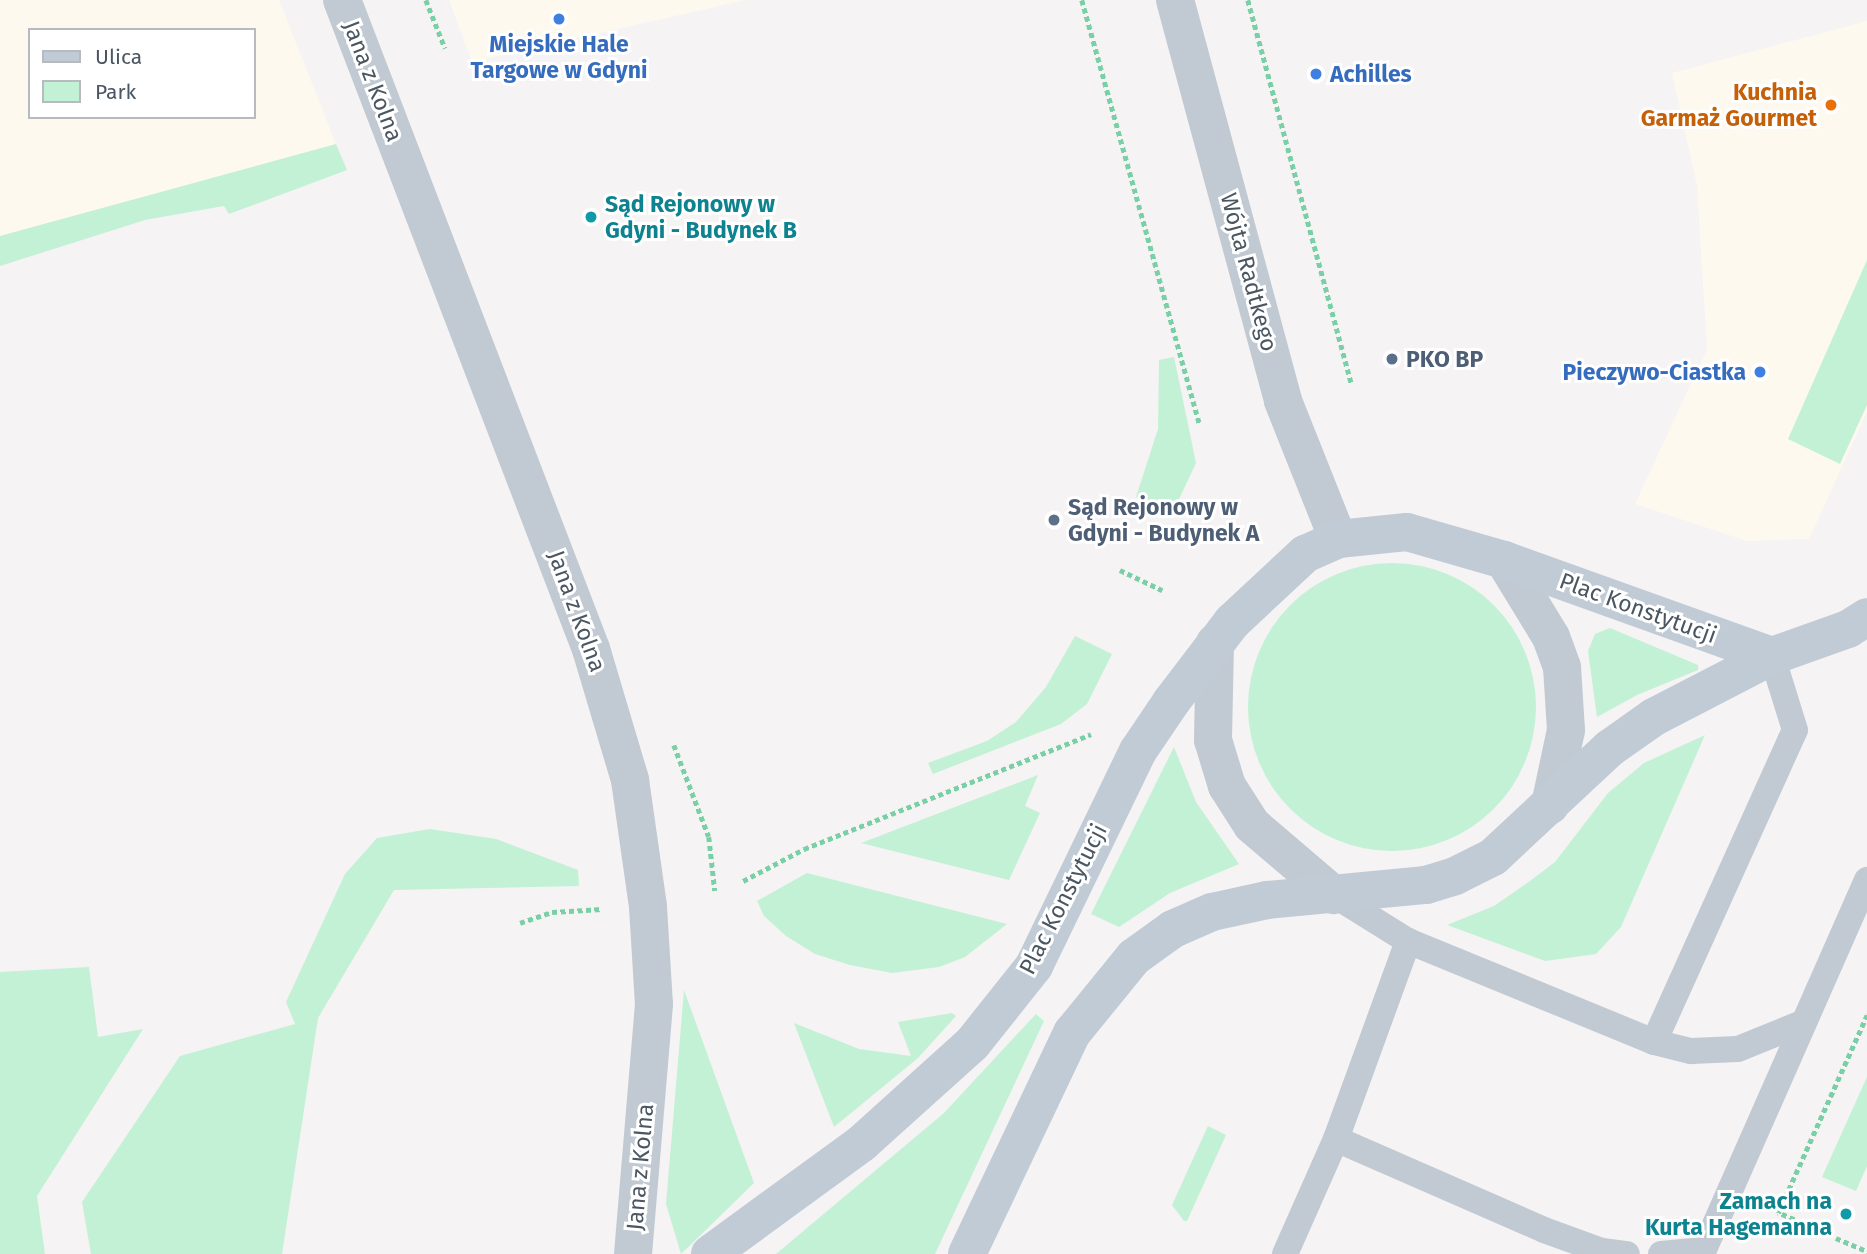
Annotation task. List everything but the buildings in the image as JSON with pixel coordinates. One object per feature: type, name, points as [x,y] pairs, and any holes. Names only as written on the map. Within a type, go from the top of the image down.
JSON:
[{"type":"main road","name":"Plac Konstytucji","points":[[710,1254],[862,1143],[932,1083],[1007,1003],[1034,966],[1138,751],[1215,643],[1261,590],[1305,554],[1338,539],[1407,532],[1504,559],[1772,656]]},
{"type":"main road","name":"Plac Konstytucji","points":[[967,1254],[1072,1033],[1134,957],[1172,929],[1212,912],[1267,900],[1426,885],[1455,876],[1493,857],[1610,748],[1643,725],[1772,656],[1848,629],[1867,617]]},
{"type":"street","name":"Jana z Kolna","points":[[342,0],[591,649],[630,780],[648,907],[654,1004],[633,1254]]},
{"type":"street","name":"Wójta Radtkego","points":[[1175,0],[1283,401],[1338,539]]},
{"type":"street","name":"Plac Konstytucji","points":[[1504,559],[1551,637],[1562,667],[1566,730],[1550,806]]},
{"type":"street","points":[[1215,643],[1213,740],[1227,786],[1252,825],[1334,895]]},
{"type":"lane","points":[[1654,1042],[1795,730],[1772,656]]},
{"type":"lane","points":[[1661,1254],[1703,1252],[1867,880]]},
{"type":"lane","points":[[1334,895],[1408,941],[1654,1042],[1691,1051],[1738,1049],[1802,1023]]},
{"type":"lane","points":[[1285,1254],[1336,1139],[1408,941]]},
{"type":"lane","points":[[1336,1139],[1544,1230],[1602,1251],[1627,1254]]},
{"type":"path","points":[[426,0],[444,48]]},
{"type":"path","points":[[1082,0],[1199,423]]},
{"type":"path","points":[[1248,0],[1351,383]]},
{"type":"path","points":[[1119,570],[1161,590]]},
{"type":"path","points":[[743,881],[804,849],[1091,734]]},
{"type":"path","points":[[520,923],[552,912],[606,909]]},
{"type":"path","points":[[1802,1223],[1778,1213],[1867,1015]]},
{"type":"path","points":[[1836,1238],[1867,1251]]},
{"type":"shaded area","points":[[0,0],[279,0],[336,144],[0,236]]},
{"type":"shaded area","name":"Miejskie Hale Targowe w Gdyni","points":[[449,0],[746,0],[472,62]]},
{"type":"shaded area","points":[[1867,21],[1867,412],[1809,539],[1747,541],[1635,504],[1707,349],[1697,186],[1672,73]]},
{"type":"green space","points":[[336,144],[347,170],[229,214],[224,206],[145,220],[0,266],[0,236]]},
{"type":"green space","points":[[1867,260],[1867,405],[1840,464],[1788,439]]},
{"type":"green space","points":[[1174,357],[1196,463],[1173,512],[1136,497],[1158,429],[1159,360]]},
{"type":"green space","points":[[1392,563],[1420,566],[1447,574],[1472,587],[1494,605],[1512,627],[1525,652],[1533,679],[1536,707],[1533,735],[1525,762],[1512,787],[1494,809],[1472,827],[1447,840],[1420,848],[1392,851],[1364,848],[1337,840],[1312,827],[1290,809],[1272,787],[1259,762],[1251,735],[1248,707],[1251,679],[1259,652],[1272,627],[1290,605],[1312,587],[1337,574],[1364,566]]},
{"type":"green space","points":[[1610,628],[1698,665],[1698,670],[1637,695],[1597,717],[1588,651],[1595,634]]},
{"type":"green space","points":[[1075,636],[1112,654],[1087,704],[1061,724],[933,774],[928,763],[987,741],[1016,722],[1046,687]]},
{"type":"green space","points":[[1705,735],[1621,927],[1596,954],[1545,961],[1447,925],[1494,906],[1530,881],[1555,862],[1608,793],[1644,763]]},
{"type":"green space","points":[[1174,747],[1196,802],[1239,864],[1170,893],[1119,927],[1091,914]]},
{"type":"green space","points":[[1038,775],[1025,806],[1040,813],[1009,880],[861,843]]},
{"type":"green space","points":[[430,829],[496,839],[578,870],[579,886],[394,890],[318,1018],[282,1254],[91,1254],[82,1202],[180,1056],[295,1024],[286,1002],[345,874],[377,838]]},
{"type":"green space","points":[[807,873],[1007,924],[965,957],[939,967],[892,973],[850,965],[815,954],[786,936],[764,916],[757,901]]},
{"type":"green space","points":[[89,967],[98,1037],[143,1029],[37,1196],[45,1254],[0,1254],[0,972]]},
{"type":"green space","points":[[684,990],[754,1183],[681,1254],[666,1204]]},
{"type":"green space","points":[[952,1013],[956,1016],[918,1058],[834,1127],[794,1023],[859,1049],[911,1056],[898,1022]]},
{"type":"green space","points":[[1036,1014],[1044,1021],[935,1254],[776,1254],[944,1113]]},
{"type":"green space","points":[[1867,1077],[1867,1166],[1856,1191],[1822,1177]]},
{"type":"green space","points":[[1208,1126],[1226,1135],[1187,1221],[1184,1221],[1172,1205]]},
{"type":"place","name":"Miejskie Hale Targowe w Gdyni","points":[[559,19]]},
{"type":"place","name":"Achilles","points":[[1316,74]]},
{"type":"place","name":"Kuchnia Garmaż Gourmet","points":[[1831,105]]},
{"type":"place","name":"Sąd Rejonowy w Gdyni - Budynek B","points":[[591,217]]},
{"type":"place","name":"PKO BP","points":[[1392,359]]},
{"type":"place","name":"Pieczywo-Ciastka","points":[[1760,372]]},
{"type":"place","name":"Sąd Rejonowy w Gdyni - Budynek A","points":[[1054,520]]},
{"type":"place","name":"Zamach na Kurta Hagemanna","points":[[1846,1214]]}]
